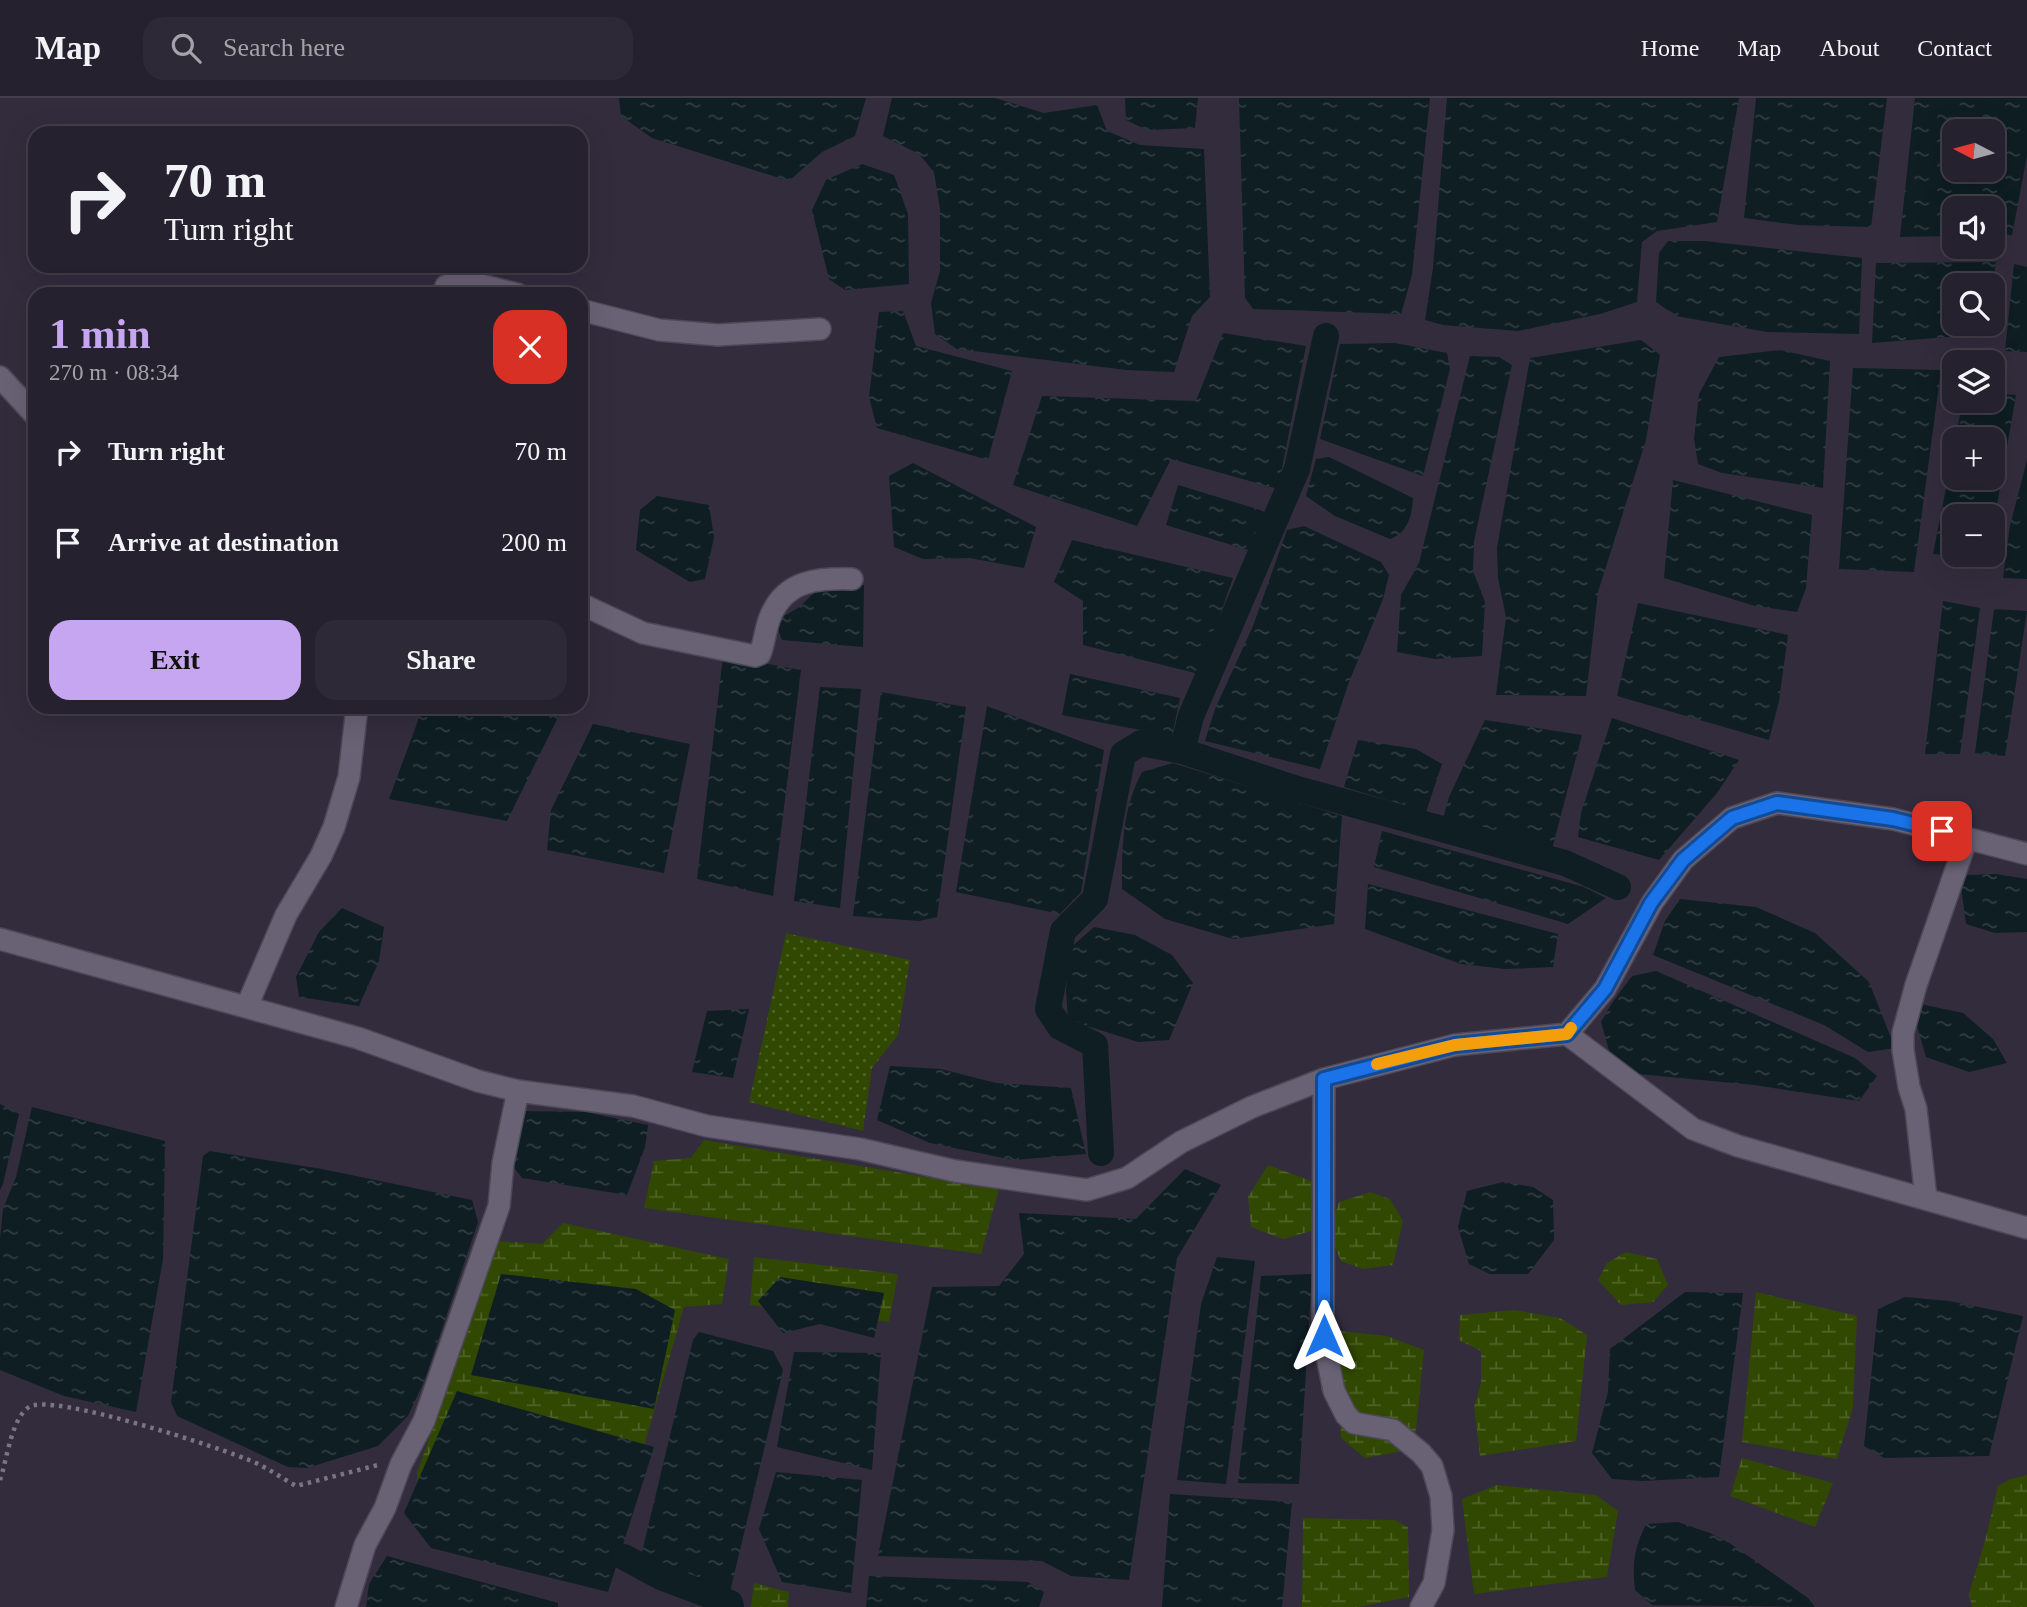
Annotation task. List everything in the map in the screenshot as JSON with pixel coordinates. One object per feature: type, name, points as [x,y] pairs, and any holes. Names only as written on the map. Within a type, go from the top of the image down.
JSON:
[{"type":"street","points":[[446,287],[461,280],[489,287]]},
{"type":"street","points":[[588,312],[659,330],[718,335],[820,329]]},
{"type":"street","points":[[0,377],[28,407]]},
{"type":"street","points":[[588,607],[643,633],[755,656],[760,654],[764,645],[771,615],[789,590],[809,580],[852,579]]},
{"type":"street","points":[[247,1006],[286,915],[321,856],[334,827],[349,777],[356,714]]},
{"type":"street","points":[[1567,1034],[1605,989],[1651,903],[1683,860],[1732,818],[1777,803],[1893,819],[2027,854]]},
{"type":"street","points":[[1926,1198],[1916,1109],[1909,1087],[1903,1033],[1916,985],[1967,838]]},
{"type":"street","points":[[0,939],[358,1038],[478,1081],[518,1091],[633,1106],[707,1126],[860,1149],[954,1171],[1087,1189],[1127,1178],[1181,1142],[1252,1107],[1324,1079],[1455,1045],[1567,1034],[1693,1129],[1738,1146],[2027,1228]]},
{"type":"street","points":[[1324,1079],[1324,1336],[1334,1391],[1346,1415],[1354,1423],[1393,1430],[1432,1466],[1441,1496],[1443,1530],[1434,1583],[1421,1607]]},
{"type":"street","points":[[346,1607],[365,1545],[385,1507],[401,1464],[424,1421],[499,1206],[503,1163],[518,1091]]},
{"type":"path","points":[[0,1480],[8,1458],[15,1423],[29,1406],[44,1403],[98,1413],[160,1430],[254,1462],[296,1486],[372,1465],[401,1464]]},
{"type":"green space","points":[[786,933],[910,960],[898,1035],[872,1068],[863,1131],[749,1102]]},
{"type":"green space","points":[[704,1140],[999,1189],[981,1254],[644,1208],[654,1161],[691,1158]]},
{"type":"green space","points":[[1268,1165],[1314,1182],[1315,1230],[1283,1239],[1251,1227],[1248,1197]]},
{"type":"green space","points":[[1370,1192],[1390,1199],[1403,1221],[1393,1265],[1363,1269],[1341,1261],[1329,1233],[1339,1202]]},
{"type":"green space","points":[[563,1223],[729,1259],[722,1304],[684,1307],[632,1488],[419,1518],[417,1473],[498,1241],[542,1244]]},
{"type":"green space","points":[[1626,1252],[1657,1259],[1668,1285],[1653,1302],[1621,1305],[1598,1280],[1607,1263]]},
{"type":"green space","points":[[754,1257],[898,1274],[889,1322],[750,1305]]},
{"type":"green space","points":[[1756,1292],[1857,1316],[1853,1407],[1837,1459],[1742,1442]]},
{"type":"green space","points":[[1514,1310],[1560,1318],[1587,1335],[1576,1441],[1480,1456],[1474,1407],[1481,1383],[1481,1351],[1459,1340],[1460,1315]]},
{"type":"green space","points":[[1340,1331],[1387,1336],[1424,1350],[1414,1449],[1365,1458],[1341,1438],[1340,1407],[1321,1390],[1323,1336]]},
{"type":"green space","points":[[1742,1458],[1833,1483],[1815,1527],[1730,1496]]},
{"type":"green space","points":[[2027,1475],[2027,1607],[1972,1607],[1969,1594],[1998,1486]]},
{"type":"green space","points":[[1497,1485],[1596,1495],[1618,1511],[1607,1577],[1474,1594],[1462,1499]]},
{"type":"green space","points":[[1303,1518],[1395,1520],[1408,1527],[1409,1597],[1359,1607],[1302,1607]]},
{"type":"green space","points":[[754,1583],[789,1592],[788,1607],[751,1607]]},
{"type":"water","points":[[619,98],[866,98],[855,136],[822,152],[789,181],[652,138],[621,116]]},
{"type":"water","points":[[892,98],[995,98],[1044,113],[1097,105],[1107,131],[1140,145],[1204,149],[1210,297],[1192,316],[1174,372],[1126,370],[957,349],[935,334],[931,303],[940,271],[940,209],[934,172],[919,154],[883,136]]},
{"type":"water","points":[[1125,98],[1198,98],[1195,128],[1147,130],[1126,120]]},
{"type":"water","points":[[1239,98],[1430,98],[1412,275],[1401,314],[1253,309],[1245,298]]},
{"type":"water","points":[[1447,98],[1739,98],[1717,222],[1657,231],[1642,242],[1637,302],[1600,314],[1518,331],[1443,325],[1425,320],[1433,268]]},
{"type":"water","points":[[1756,98],[1887,98],[1871,227],[1798,225],[1744,218]]},
{"type":"water","points":[[1915,98],[2027,98],[2027,156],[2012,235],[2005,235],[2005,196],[1942,196],[1942,236],[1900,237]]},
{"type":"water","points":[[862,164],[894,175],[908,214],[909,284],[845,290],[829,279],[812,210],[826,180]]},
{"type":"water","points":[[1668,241],[1704,241],[1862,258],[1859,334],[1767,332],[1676,316],[1656,302],[1659,253]]},
{"type":"water","points":[[1996,262],[1995,273],[1942,273],[1942,336],[1961,336],[1872,343],[1876,263]]},
{"type":"water","points":[[2014,264],[2027,267],[2027,352],[2005,351]]},
{"type":"water","points":[[903,311],[916,346],[1012,371],[988,460],[877,428],[869,397],[879,312]]},
{"type":"water","points":[[1223,333],[1306,346],[1278,489],[1171,459],[1137,526],[1013,485],[1042,396],[1196,401]]},
{"type":"water","points":[[1641,340],[1660,355],[1646,440],[1598,592],[1586,696],[1496,695],[1506,617],[1498,578],[1497,548],[1530,358]]},
{"type":"water","points":[[1395,343],[1447,353],[1450,369],[1423,476],[1320,439],[1340,344]]},
{"type":"water","points":[[1780,350],[1830,361],[1823,488],[1722,473],[1698,464],[1694,439],[1699,394],[1719,357]]},
{"type":"water","points":[[1470,356],[1499,357],[1512,365],[1474,541],[1473,571],[1485,602],[1482,656],[1435,659],[1397,652],[1401,595],[1419,563]]},
{"type":"water","points":[[1853,368],[1941,370],[1914,572],[1839,569]]},
{"type":"water","points":[[2005,394],[2016,395],[2005,459],[2005,427],[1958,427],[1960,413],[2005,413]]},
{"type":"water","points":[[1329,457],[1413,498],[1405,528],[1390,539],[1335,516],[1306,496],[1316,459]]},
{"type":"water","points":[[2027,460],[2027,579],[2003,578],[2010,526]]},
{"type":"water","points":[[913,463],[1036,527],[1024,568],[970,558],[923,559],[894,547],[889,476]]},
{"type":"water","points":[[1673,480],[1812,515],[1806,588],[1797,612],[1755,606],[1664,578]]},
{"type":"water","points":[[1178,485],[1267,512],[1248,550],[1166,525]]},
{"type":"water","points":[[1946,490],[2000,490],[1997,504],[1943,504]]},
{"type":"water","points":[[657,496],[709,505],[714,537],[705,579],[690,582],[636,550],[640,510]]},
{"type":"water","points":[[1942,509],[1942,555],[1933,554]]},
{"type":"water","points":[[1304,526],[1381,562],[1389,575],[1383,599],[1349,682],[1320,769],[1205,741],[1215,709],[1253,626],[1287,530]]},
{"type":"water","points":[[1072,540],[1233,578],[1199,674],[1083,645],[1083,601],[1054,582]]},
{"type":"water","points":[[825,583],[864,585],[863,647],[782,640],[775,621],[798,608]]},
{"type":"water","points":[[1943,601],[1980,608],[1960,754],[1925,754]]},
{"type":"water","points":[[1638,603],[1788,635],[1779,701],[1769,740],[1617,696]]},
{"type":"water","points":[[1994,609],[2027,611],[2005,756],[1975,753]]},
{"type":"water","points":[[723,656],[801,670],[773,896],[697,879]]},
{"type":"water","points":[[1070,674],[1180,698],[1172,736],[1062,715]]},
{"type":"water","points":[[820,687],[861,689],[840,908],[794,901]]},
{"type":"water","points":[[881,692],[966,707],[937,917],[919,921],[853,916]]},
{"type":"water","points":[[987,706],[1104,750],[1081,892],[1060,914],[956,892]]},
{"type":"water","points":[[420,714],[560,714],[507,821],[389,799]]},
{"type":"water","points":[[1612,718],[1739,760],[1717,793],[1659,860],[1578,837],[1581,813]]},
{"type":"water","points":[[1485,720],[1582,735],[1552,849],[1443,819],[1449,797]]},
{"type":"water","points":[[593,724],[690,744],[664,873],[547,850],[551,810]]},
{"type":"water","points":[[1358,740],[1416,749],[1442,764],[1426,812],[1344,787]]},
{"type":"water","points":[[1173,763],[1342,816],[1334,924],[1233,939],[1165,919],[1122,889],[1124,829],[1135,786],[1142,772]]},
{"type":"water","points":[[1382,831],[1584,887],[1606,898],[1568,924],[1374,867]]},
{"type":"water","points":[[1996,874],[2027,879],[2027,932],[1995,933],[1966,924],[1961,887],[1967,875]]},
{"type":"water","points":[[1368,884],[1558,934],[1553,967],[1505,969],[1461,964],[1365,929]]},
{"type":"water","points":[[1680,899],[1756,907],[1815,933],[1869,982],[1895,1048],[1868,1052],[1824,1025],[1653,955],[1665,921]]},
{"type":"water","points":[[342,908],[384,927],[379,961],[359,1006],[299,997],[296,977],[319,932]]},
{"type":"water","points":[[1094,927],[1135,935],[1172,955],[1193,983],[1169,1040],[1138,1042],[1068,1020],[1066,990],[1069,949]]},
{"type":"water","points":[[1656,971],[1855,1058],[1877,1076],[1859,1101],[1754,1085],[1638,1074],[1612,1061],[1601,1022],[1632,976]]},
{"type":"water","points":[[1920,1004],[1963,1013],[1993,1039],[2007,1063],[1969,1072],[1926,1057],[1917,1026]]},
{"type":"water","points":[[749,1009],[733,1078],[692,1072],[707,1011]]},
{"type":"water","points":[[890,1066],[941,1069],[996,1083],[1071,1088],[1086,1154],[1013,1160],[930,1143],[877,1120]]},
{"type":"water","points":[[0,1104],[19,1114],[0,1190]]},
{"type":"water","points":[[32,1107],[165,1141],[163,1259],[136,1412],[64,1396],[0,1370],[0,1239],[3,1209],[16,1177]]},
{"type":"water","points":[[523,1111],[585,1112],[648,1125],[645,1147],[627,1195],[522,1178],[512,1165]]},
{"type":"water","points":[[210,1151],[322,1169],[472,1200],[478,1222],[425,1379],[408,1416],[378,1446],[307,1468],[288,1467],[177,1416],[171,1402],[203,1156]]},
{"type":"water","points":[[1185,1169],[1221,1185],[1177,1258],[1129,1580],[1071,1576],[1042,1561],[878,1556],[932,1287],[999,1286],[1024,1254],[1019,1213],[1136,1219]]},
{"type":"water","points":[[1503,1182],[1533,1187],[1553,1200],[1554,1240],[1528,1274],[1490,1274],[1469,1264],[1458,1227],[1467,1191]]},
{"type":"water","points":[[1217,1257],[1255,1261],[1226,1484],[1177,1480],[1201,1304]]},
{"type":"water","points":[[501,1274],[636,1289],[675,1310],[654,1409],[471,1375]]},
{"type":"water","points":[[1312,1274],[1299,1484],[1238,1483],[1261,1276]]},
{"type":"water","points":[[780,1277],[884,1293],[874,1338],[820,1324],[783,1333],[758,1301]]},
{"type":"water","points":[[1685,1292],[1743,1293],[1719,1477],[1642,1481],[1612,1479],[1592,1453],[1608,1392],[1610,1349]]},
{"type":"water","points":[[1905,1297],[1949,1301],[2023,1316],[1989,1456],[1884,1458],[1864,1446],[1878,1309]]},
{"type":"water","points":[[699,1332],[773,1351],[783,1370],[729,1596],[640,1560],[693,1340]]},
{"type":"water","points":[[794,1352],[881,1353],[872,1470],[777,1447]]},
{"type":"water","points":[[457,1391],[654,1447],[608,1592],[431,1548],[404,1513]]},
{"type":"water","points":[[776,1472],[862,1480],[851,1593],[782,1582],[759,1529]]},
{"type":"water","points":[[1170,1494],[1292,1502],[1282,1607],[1162,1607]]},
{"type":"water","points":[[1678,1522],[1710,1533],[1731,1544],[1808,1598],[1815,1607],[1652,1605],[1635,1590],[1634,1564],[1639,1541],[1646,1524]]},
{"type":"water","points":[[387,1556],[558,1603],[558,1607],[366,1607],[369,1584]]},
{"type":"water","points":[[869,1576],[1028,1582],[1044,1592],[1039,1607],[866,1607]]},
{"type":"waterway","points":[[1182,751],[1191,716],[1297,469],[1326,336]]},
{"type":"waterway","points":[[1101,1153],[1095,1045],[1060,1027],[1048,1009],[1063,931],[1095,899],[1123,754],[1141,743],[1182,751],[1294,788],[1565,863],[1618,887]]},
{"type":"waterway","points":[[624,1557],[661,1577],[730,1603],[731,1607]]},
{"type":"slow traffic","points":[[1377,1064],[1455,1045],[1567,1034],[1571,1028]]},
{"type":"route","points":[[1324,1336],[1324,1079],[1455,1045],[1567,1034],[1605,989],[1651,903],[1683,860],[1732,818],[1777,803],[1893,819],[1942,831]]}]
